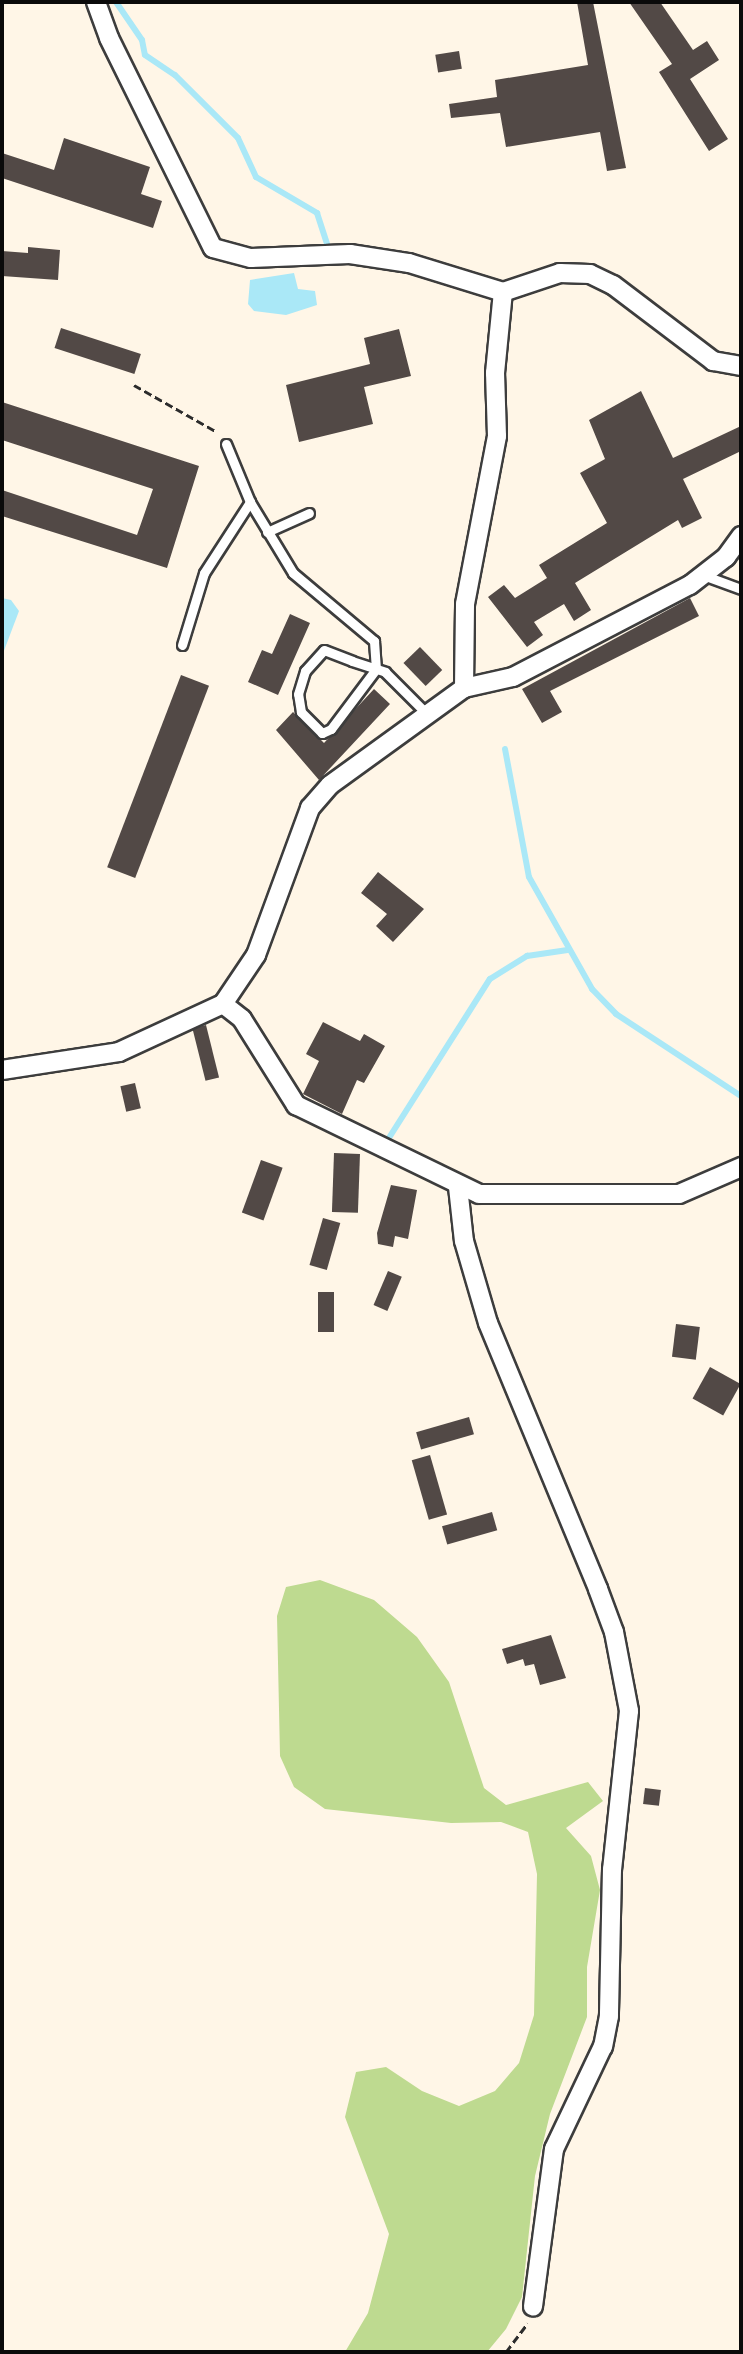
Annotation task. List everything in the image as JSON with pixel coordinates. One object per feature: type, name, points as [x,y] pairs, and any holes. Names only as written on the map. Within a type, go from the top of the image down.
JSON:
[{"type":"street","points":[[96,2],[109,38],[213,248],[251,258],[350,254],[409,263],[503,292],[560,273],[590,274],[613,285],[713,361],[741,366]]},
{"type":"street","points":[[464,688],[465,604],[497,436],[495,373],[503,292]]},
{"type":"street","points":[[2,1070],[119,1052],[223,1004],[256,955],[310,808],[371,752],[464,688],[513,677],[703,575],[741,536]]},
{"type":"street","points":[[223,1004],[242,1019],[296,1105],[458,1187],[479,1194],[559,1191],[642,1198],[679,1194],[741,1167]]},
{"type":"street","points":[[458,1187],[464,1241],[488,1323],[614,1632],[629,1711],[612,1869],[609,2016],[603,2046],[554,2149],[533,2307]]},
{"type":"lane","points":[[226,444],[250,502],[293,573],[374,641],[376,669],[331,729],[322,733],[297,705],[305,671],[324,650],[376,669],[428,715]]},
{"type":"lane","points":[[182,645],[204,573],[250,502]]},
{"type":"lane","points":[[267,532],[309,513]]},
{"type":"lane","points":[[703,575],[740,590]]},
{"type":"path","points":[[134,385],[217,432],[226,444]]},
{"type":"path","points":[[506,2352],[529,2322],[533,2307]]},
{"type":"green space","points":[[320,1580],[374,1600],[417,1637],[449,1682],[484,1788],[506,1805],[588,1782],[603,1801],[566,1828],[591,1856],[600,1890],[587,1967],[587,2017],[550,2114],[535,2176],[522,2297],[506,2329],[487,2352],[345,2352],[368,2313],[389,2234],[345,2117],[356,2072],[386,2067],[422,2091],[459,2106],[495,2091],[519,2063],[534,2015],[537,1874],[528,1832],[501,1822],[451,1823],[325,1809],[294,1787],[280,1756],[277,1616],[286,1587]]},
{"type":"water","points":[[294,273],[298,289],[315,291],[317,305],[286,315],[254,311],[248,304],[250,280]]},
{"type":"water","points":[[2,598],[11,600],[19,611],[2,656]]},
{"type":"building","points":[[577,2],[593,2],[626,168],[607,171],[600,132],[506,147],[500,113],[451,118],[449,104],[497,97],[495,80],[588,65]]},
{"type":"building","points":[[629,2],[660,2],[693,50],[707,41],[719,60],[690,79],[728,139],[709,151],[659,72],[672,64]]},
{"type":"building","points":[[459,51],[462,69],[438,73],[435,55]]},
{"type":"building","points":[[64,138],[150,167],[141,194],[162,201],[153,228],[2,178],[2,153],[54,170]]},
{"type":"building","points":[[28,247],[60,250],[58,280],[2,276],[2,251],[28,253]]},
{"type":"building","points":[[61,328],[141,354],[134,374],[55,348]]},
{"type":"building","points":[[399,329],[411,376],[364,387],[373,424],[299,442],[286,385],[370,364],[364,338]]},
{"type":"building","points":[[641,391],[673,458],[741,426],[741,451],[683,479],[702,518],[682,528],[678,520],[575,583],[591,610],[574,621],[564,604],[534,622],[543,635],[527,647],[488,597],[504,585],[515,598],[547,578],[539,565],[607,523],[580,473],[605,459],[589,420]]},
{"type":"building","points":[[2,402],[199,466],[167,568],[2,516],[2,490],[137,535],[153,489],[2,440]]},
{"type":"building","points":[[690,598],[699,616],[550,691],[562,712],[542,723],[522,689]]},
{"type":"building","points":[[290,614],[310,623],[278,695],[248,682],[262,650],[272,654]]},
{"type":"building","points":[[420,647],[442,670],[426,686],[403,663]]},
{"type":"building","points":[[181,675],[209,686],[135,878],[107,867]]},
{"type":"building","points":[[374,689],[390,704],[319,780],[276,730],[293,712],[324,743]]},
{"type":"building","points":[[378,872],[424,909],[393,942],[376,926],[387,914],[361,893]]},
{"type":"building","points":[[323,1022],[360,1041],[364,1034],[385,1046],[364,1083],[357,1080],[342,1114],[303,1094],[319,1061],[306,1054]]},
{"type":"building","points":[[206,1025],[219,1077],[205,1081],[192,1028]]},
{"type":"building","points":[[135,1083],[141,1108],[126,1112],[120,1086]]},
{"type":"building","points":[[334,1153],[360,1154],[358,1213],[332,1212]]},
{"type":"building","points":[[261,1160],[283,1168],[263,1220],[242,1213]]},
{"type":"building","points":[[391,1185],[417,1190],[408,1239],[395,1236],[393,1247],[378,1244],[377,1233]]},
{"type":"building","points":[[323,1218],[340,1223],[327,1270],[309,1265]]},
{"type":"building","points":[[388,1271],[402,1277],[387,1311],[374,1305]]},
{"type":"building","points":[[318,1292],[334,1292],[334,1332],[318,1332]]},
{"type":"building","points":[[676,1324],[700,1327],[696,1360],[672,1357]]},
{"type":"building","points":[[710,1367],[741,1384],[723,1415],[693,1398]]},
{"type":"building","points":[[469,1417],[474,1434],[421,1449],[416,1432]]},
{"type":"building","points":[[430,1455],[447,1515],[429,1520],[412,1460]]},
{"type":"building","points":[[492,1512],[497,1530],[447,1545],[442,1526]]},
{"type":"building","points":[[551,1635],[566,1678],[540,1685],[534,1664],[525,1666],[523,1659],[507,1664],[502,1649]]},
{"type":"building","points":[[645,1788],[661,1790],[659,1806],[643,1804]]},
{"type":"waterway","points":[[116,2],[142,40],[145,55],[175,75],[238,138],[256,177],[317,213],[328,246]]},
{"type":"waterway","points":[[505,749],[529,877],[592,989],[616,1014],[741,1096]]},
{"type":"waterway","points":[[387,1141],[490,979],[527,956],[568,950]]}]
